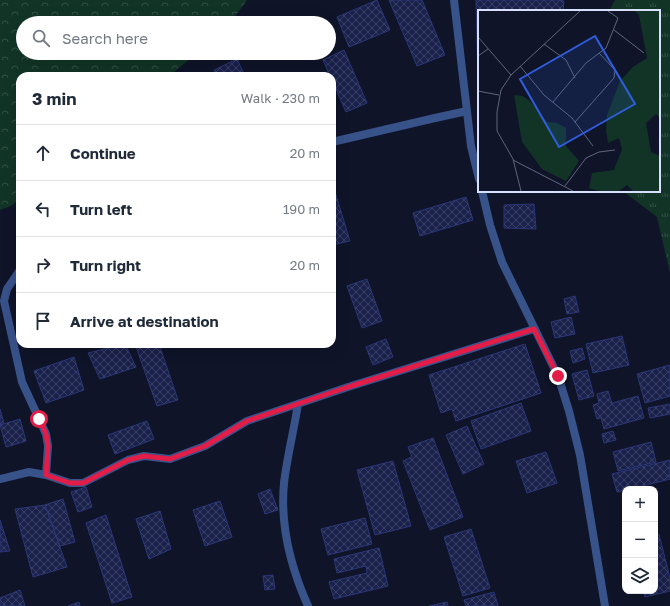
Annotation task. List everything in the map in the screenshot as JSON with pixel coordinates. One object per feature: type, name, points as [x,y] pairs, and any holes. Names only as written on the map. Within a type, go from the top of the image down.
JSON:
[{"type":"street","points":[[454,0],[471,146],[478,174]]},
{"type":"street","points":[[336,141],[467,112]]},
{"type":"street","points":[[482,192],[490,225],[502,262],[558,376],[580,455],[605,606]]},
{"type":"street","points":[[16,276],[7,289],[4,302],[22,382],[46,434],[48,446],[46,475]]},
{"type":"street","points":[[0,479],[29,472],[46,475],[70,483],[83,483],[128,460],[144,456],[170,459],[205,446],[247,421],[534,329]]},
{"type":"street","points":[[298,404],[284,483],[284,509],[286,535],[291,561],[308,606]]},
{"type":"green space","points":[[0,0],[247,0],[235,16],[16,16],[16,60],[188,60],[174,72],[16,72],[16,202],[11,206],[0,210]]},
{"type":"green space","points":[[615,0],[670,0],[670,273],[657,217],[624,192],[660,192],[660,10],[610,10]]},
{"type":"building","points":[[377,0],[390,30],[349,47],[337,17]]},
{"type":"building","points":[[389,0],[422,0],[445,55],[417,66]]},
{"type":"building","points":[[476,0],[564,1],[563,10],[504,10],[494,8],[494,10],[478,10],[478,81]]},
{"type":"building","points":[[344,50],[367,103],[346,112],[336,89],[336,72],[328,72],[323,60],[336,60],[336,54]]},
{"type":"building","points":[[237,60],[243,72],[215,72],[214,70]]},
{"type":"building","points":[[336,195],[350,241],[336,244]]},
{"type":"building","points":[[466,197],[473,220],[420,236],[413,213]]},
{"type":"building","points":[[534,204],[536,229],[504,228],[504,205]]},
{"type":"building","points":[[367,279],[382,321],[362,328],[347,286]]},
{"type":"building","points":[[575,296],[579,312],[567,314],[564,299]]},
{"type":"building","points":[[571,317],[575,334],[555,338],[551,322]]},
{"type":"building","points":[[622,336],[629,365],[593,373],[586,344]]},
{"type":"building","points":[[386,339],[393,357],[373,365],[366,347]]},
{"type":"building","points":[[525,344],[541,393],[456,421],[452,409],[441,413],[429,375]]},
{"type":"building","points":[[109,348],[127,348],[136,367],[100,379],[88,353]]},
{"type":"building","points":[[136,348],[160,348],[178,400],[157,406]]},
{"type":"building","points":[[582,348],[585,359],[573,363],[570,351]]},
{"type":"building","points":[[74,357],[84,390],[46,403],[34,371]]},
{"type":"building","points":[[670,365],[670,396],[645,403],[637,374]]},
{"type":"building","points":[[587,370],[594,396],[579,400],[572,374]]},
{"type":"building","points":[[608,391],[612,403],[638,396],[644,418],[604,429],[601,418],[597,419],[593,405],[599,403],[597,394]]},
{"type":"building","points":[[521,403],[531,431],[481,449],[471,421]]},
{"type":"building","points":[[670,404],[670,414],[650,418],[648,408]]},
{"type":"building","points":[[0,409],[4,423],[0,425]]},
{"type":"building","points":[[20,419],[26,441],[6,447],[0,425]]},
{"type":"building","points":[[147,421],[154,439],[115,454],[108,435]]},
{"type":"building","points":[[467,426],[484,464],[463,474],[446,435]]},
{"type":"building","points":[[613,431],[616,440],[604,443],[602,434]]},
{"type":"building","points":[[433,438],[463,517],[430,530],[403,461],[412,457],[408,447]]},
{"type":"building","points":[[651,442],[656,462],[618,471],[613,452]]},
{"type":"building","points":[[546,452],[557,483],[527,493],[516,461]]},
{"type":"building","points":[[670,460],[670,479],[643,486],[622,486],[622,491],[617,492],[612,474]]},
{"type":"building","points":[[393,461],[411,526],[375,535],[357,470]]},
{"type":"building","points":[[86,487],[92,507],[78,512],[71,492]]},
{"type":"building","points":[[270,489],[278,510],[265,514],[258,494]]},
{"type":"building","points":[[63,499],[75,542],[60,546],[45,505]]},
{"type":"building","points":[[220,501],[232,537],[205,546],[193,510]]},
{"type":"building","points":[[45,505],[67,567],[33,577],[15,509]]},
{"type":"building","points":[[160,511],[171,549],[149,559],[136,519]]},
{"type":"building","points":[[106,515],[132,597],[112,603],[86,523]]},
{"type":"building","points":[[365,518],[372,544],[328,555],[321,529]]},
{"type":"building","points":[[0,520],[10,551],[0,552]]},
{"type":"building","points":[[471,529],[490,588],[463,596],[444,537]]},
{"type":"building","points":[[658,534],[670,578],[670,591],[658,594],[658,558]]},
{"type":"building","points":[[379,548],[388,586],[334,599],[329,582],[367,573],[366,566],[337,573],[334,559]]},
{"type":"building","points":[[273,575],[275,589],[265,590],[263,576]]},
{"type":"building","points":[[20,590],[25,606],[0,606],[0,598]]},
{"type":"building","points":[[494,592],[498,606],[466,606],[464,600]]},
{"type":"building","points":[[644,594],[658,594],[645,597]]},
{"type":"building","points":[[79,602],[80,606],[68,606]]},
{"type":"building","points":[[447,602],[448,606],[429,606]]},
{"type":"route","points":[[39,419],[46,434],[48,446],[46,475],[70,483],[83,483],[128,460],[144,456],[170,459],[205,446],[247,421],[348,387],[534,329],[558,376]]}]
